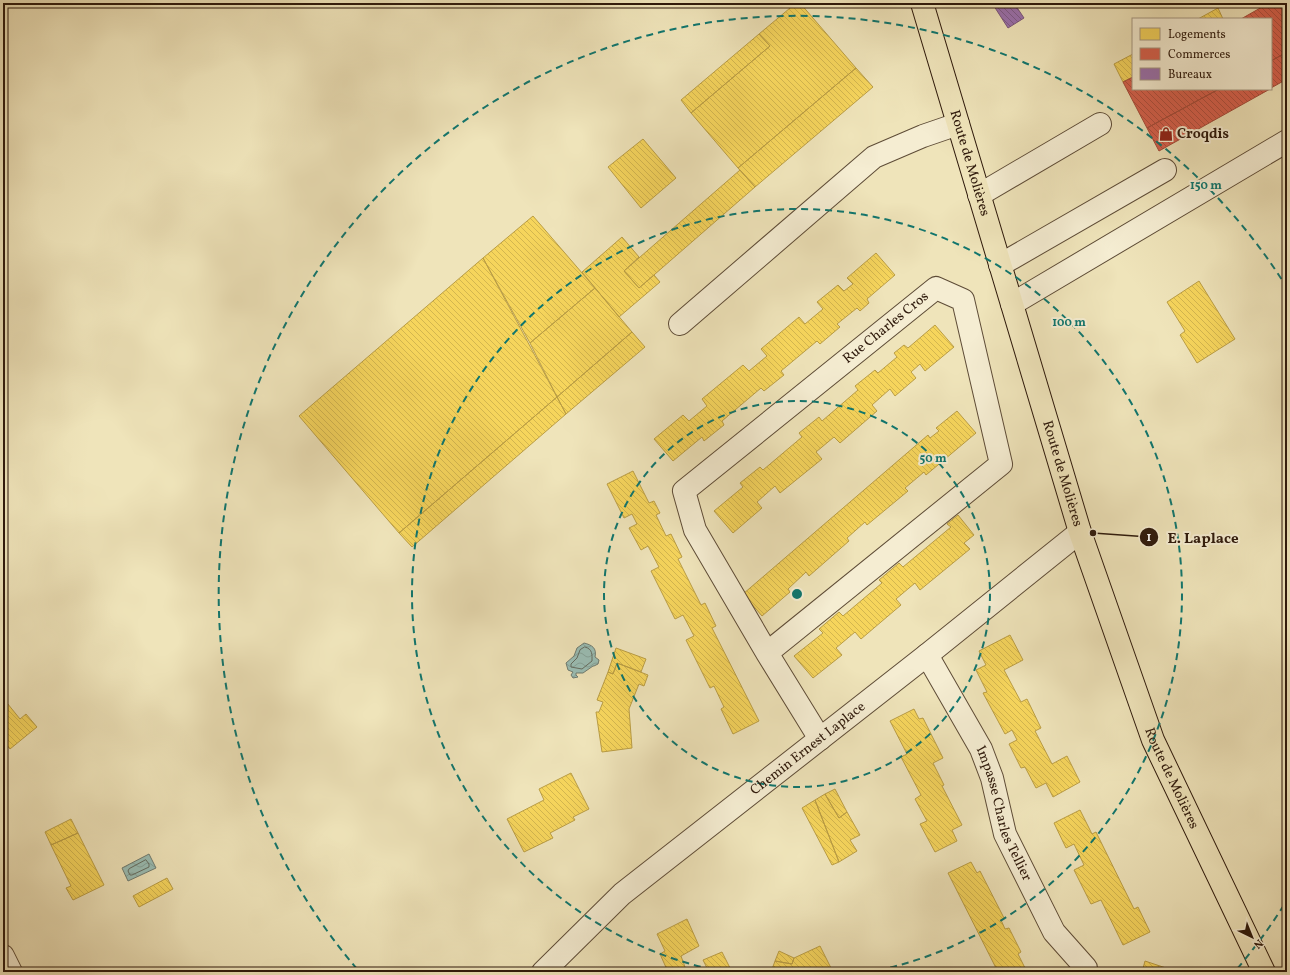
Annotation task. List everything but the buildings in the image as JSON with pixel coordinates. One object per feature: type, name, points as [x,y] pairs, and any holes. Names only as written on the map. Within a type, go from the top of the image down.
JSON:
[{"type":"main road","name":"Route de Molières","points":[[922,3],[1080,532],[1153,740],[1264,972]]},
{"type":"street","points":[[680,324],[874,157],[923,136],[958,124]]},
{"type":"street","points":[[979,195],[1100,124]]},
{"type":"street","points":[[1012,304],[1287,141]]},
{"type":"street","points":[[1000,265],[1165,170]]},
{"type":"street","name":"Rue Charles Cros","points":[[767,653],[1000,464],[963,300],[936,288],[684,491],[695,530],[767,653],[820,739]]},
{"type":"street","name":"Chemin Ernest Laplace","points":[[543,972],[622,894],[927,655],[1080,532]]},
{"type":"street","name":"Impasse Charles Tellier","points":[[927,655],[981,749],[992,778],[1005,834],[1054,932],[1086,968]]},
{"type":"street","points":[[3,956],[11,972]]},
{"type":"water","points":[[584,643],[595,649],[595,657],[599,660],[598,664],[583,673],[576,673],[578,677],[573,678],[571,675],[573,672],[568,670],[566,663],[574,656],[577,648]]},
{"type":"water","points":[[149,854],[156,868],[128,881],[122,868]]},
{"type":"place","name":"Croqdis","points":[[1166,134]]},
{"type":"place","name":"E. Laplace","points":[[1093,533]]}]
